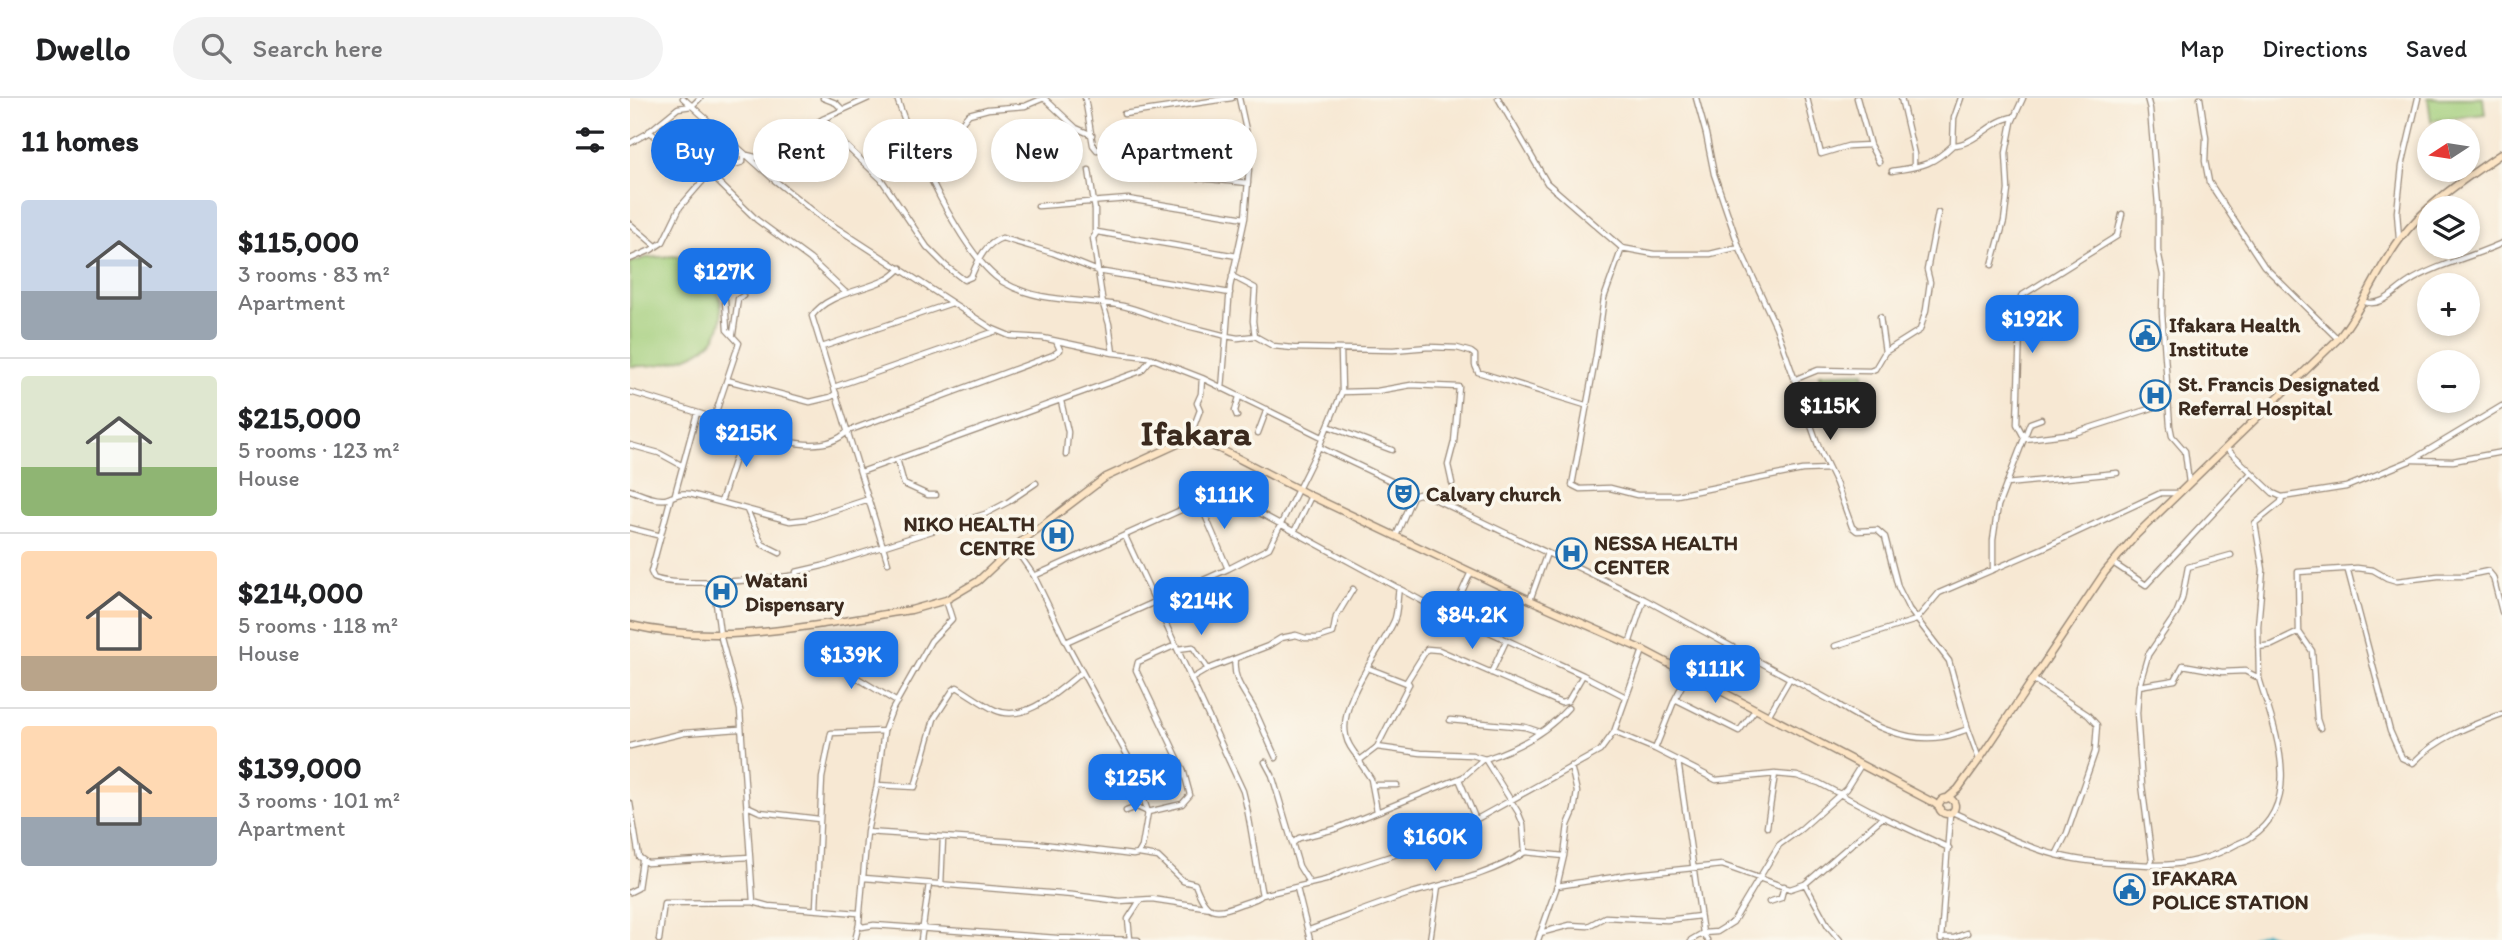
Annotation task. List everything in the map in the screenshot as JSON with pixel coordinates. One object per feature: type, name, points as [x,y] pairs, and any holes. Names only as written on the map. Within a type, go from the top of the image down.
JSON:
[{"type":"main road","points":[[1941,809],[1945,799],[1958,789],[1979,760],[2113,563],[2136,535],[2338,339],[2365,302],[2399,240],[2426,208],[2502,153]]},
{"type":"main road","points":[[630,625],[688,633],[755,634],[911,610],[946,600],[978,581],[1014,547],[1106,477],[1180,443],[1200,442],[1220,449],[1311,496],[1530,600],[1643,650],[1930,802],[1945,813],[1952,810]]},
{"type":"main road","points":[[1952,810],[1958,789]]},
{"type":"main road","points":[[1930,802],[1952,800],[1952,810]]},
{"type":"street","points":[[682,98],[743,154],[837,229],[997,330],[1010,336],[1056,341],[1152,358],[1202,378],[1322,437]]},
{"type":"street","points":[[630,143],[678,108],[692,106],[701,98]]},
{"type":"street","points":[[823,98],[842,109]]},
{"type":"street","points":[[823,119],[869,98]]},
{"type":"street","points":[[897,98],[904,119]]},
{"type":"street","points":[[965,119],[969,114],[988,109],[1026,106],[1044,98],[1076,128],[1092,135]]},
{"type":"street","points":[[1085,98],[1094,147],[1097,148]]},
{"type":"street","points":[[1124,114],[1232,98]]},
{"type":"street","points":[[1239,98],[1244,119]]},
{"type":"street","points":[[1498,98],[1547,183],[1622,248],[1654,254],[1710,254],[1739,247]]},
{"type":"street","points":[[1696,98],[1714,174],[1739,247],[1776,327],[1819,448],[1854,530],[1877,530],[1885,537],[1898,587],[1916,621],[1949,661],[1979,760]]},
{"type":"street","points":[[1807,98],[1821,154],[1848,146],[1870,145]]},
{"type":"street","points":[[1857,98],[1870,145],[1879,162]]},
{"type":"street","points":[[1901,98],[1914,153],[1914,167]]},
{"type":"street","points":[[1953,145],[1954,118],[1961,98]]},
{"type":"street","points":[[1992,265],[2004,221],[2008,190],[2006,153],[2014,117],[2023,98]]},
{"type":"street","points":[[2147,98],[2157,178],[2158,251],[2163,275],[2162,313],[2170,426],[2172,436],[2185,451],[2189,483]]},
{"type":"street","points":[[2200,98],[2206,138],[2204,161],[2209,183],[2264,266],[2297,295],[2338,339]]},
{"type":"street","points":[[2399,240],[2397,212],[2402,166],[2418,98]]},
{"type":"street","points":[[1892,172],[1938,160],[1953,145],[1964,144],[1988,128],[2014,117]]},
{"type":"street","points":[[849,149],[881,180],[917,234],[946,266],[966,280],[971,277],[978,260],[993,241],[1000,237],[1053,253],[1098,271],[1230,293]]},
{"type":"street","points":[[743,154],[753,156]]},
{"type":"street","points":[[739,163],[743,162],[743,154]]},
{"type":"street","points":[[1089,170],[1095,233],[1237,256]]},
{"type":"street","points":[[630,259],[666,239],[680,207],[702,182]]},
{"type":"street","points":[[718,182],[757,220],[810,259],[847,294]]},
{"type":"street","points":[[933,182],[963,237],[985,269],[1026,292],[1051,299],[1121,306],[1226,336],[1255,336],[1275,346],[1341,350],[1457,348],[1475,355],[1478,372],[1585,405]]},
{"type":"street","points":[[1222,389],[1232,276],[1245,218],[1248,183],[1238,182]]},
{"type":"street","points":[[1038,206],[1094,203],[1110,199],[1151,201],[1245,218]]},
{"type":"street","points":[[1796,379],[1818,370],[1870,371],[1875,369],[1885,352],[1920,330],[1926,310],[1930,282],[1927,270],[1938,213]]},
{"type":"street","points":[[2025,439],[2017,424],[2021,296],[2117,236],[2122,214]]},
{"type":"street","points":[[630,224],[656,246]]},
{"type":"street","points":[[1097,232],[1093,238],[1113,353]]},
{"type":"street","points":[[2365,302],[2381,302],[2411,281],[2502,243]]},
{"type":"street","points":[[1622,248],[1604,298],[1572,485],[1580,489],[1610,488],[1637,495],[1677,495],[1802,470],[1829,469]]},
{"type":"street","points":[[888,564],[812,316],[819,308],[888,279],[901,268]]},
{"type":"street","points":[[1232,276],[1255,288],[1255,336]]},
{"type":"street","points":[[733,335],[738,299],[743,296]]},
{"type":"street","points":[[714,418],[739,343],[727,330],[725,299]]},
{"type":"street","points":[[822,347],[953,303]]},
{"type":"street","points":[[1880,317],[1885,352]]},
{"type":"street","points":[[727,380],[810,402],[831,397],[835,390],[997,330]]},
{"type":"street","points":[[630,392],[782,440],[818,443],[841,438],[848,430],[1053,355],[1060,350],[1056,341]]},
{"type":"street","points":[[1066,642],[1267,550],[1319,447],[1342,392],[1341,350]]},
{"type":"street","points":[[861,472],[1141,371],[1152,358]]},
{"type":"street","points":[[1194,426],[1200,410],[1197,403],[1201,394],[1202,378]]},
{"type":"street","points":[[1342,392],[1377,391],[1411,385],[1459,387],[1454,442],[1448,465],[1452,483]]},
{"type":"street","points":[[1237,416],[1235,411],[1239,397]]},
{"type":"street","points":[[1061,401],[1068,432],[1066,455]]},
{"type":"street","points":[[2227,449],[2273,493],[2282,497],[2346,487],[2412,460],[2502,406]]},
{"type":"street","points":[[2025,439],[2074,433],[2152,408]]},
{"type":"street","points":[[1258,433],[1267,409]]},
{"type":"street","points":[[697,414],[651,572],[654,578],[664,582],[796,573],[985,514],[1036,483]]},
{"type":"street","points":[[1993,570],[1994,529],[1998,506],[2030,423],[2041,419]]},
{"type":"street","points":[[1328,426],[1392,450]]},
{"type":"street","points":[[721,502],[745,428]]},
{"type":"street","points":[[630,444],[667,456],[681,465]]},
{"type":"street","points":[[1319,447],[1391,481]]},
{"type":"street","points":[[2412,460],[2453,461],[2502,452]]},
{"type":"street","points":[[897,459],[904,484],[928,495],[936,495]]},
{"type":"street","points":[[2006,484],[2117,473]]},
{"type":"street","points":[[2113,563],[2146,585],[2251,473]]},
{"type":"street","points":[[630,490],[658,499],[684,492],[790,521],[808,519],[869,499]]},
{"type":"street","points":[[1034,576],[1220,492],[1399,589],[1626,697]]},
{"type":"street","points":[[1835,646],[1916,621],[1939,593],[2161,493],[2178,493]]},
{"type":"street","points":[[1396,536],[1413,496],[1419,494],[1644,599],[1860,719],[1901,734],[1922,738],[1942,737],[1968,729]]},
{"type":"street","points":[[1294,532],[1311,496]]},
{"type":"street","points":[[1967,933],[1941,939],[1952,810],[2030,847],[2056,855],[2078,860],[2176,866],[2218,855],[2253,837],[2269,820],[2280,794],[2281,753],[2259,678],[2258,647],[2263,570],[2255,523],[2281,502],[2282,497]]},
{"type":"street","points":[[1199,501],[1228,569]]},
{"type":"street","points":[[747,510],[762,544],[780,553]]},
{"type":"street","points":[[630,528],[661,536]]},
{"type":"street","points":[[1125,536],[1243,791],[1252,828],[1262,895]]},
{"type":"street","points":[[1014,547],[1034,576],[1066,642],[1132,764],[1148,812],[1142,848],[1138,854]]},
{"type":"street","points":[[1530,600],[1547,553]]},
{"type":"street","points":[[2149,865],[2152,860],[2142,785],[2137,713],[2139,686],[2148,655],[2176,614],[2182,599],[2188,567],[2231,555]]},
{"type":"street","points":[[2320,728],[2312,651],[2299,632],[2298,572],[2357,568],[2374,570],[2387,579],[2397,581],[2464,576],[2488,571],[2493,577],[2502,612]]},
{"type":"street","points":[[2348,570],[2390,731],[2402,758],[2413,763],[2428,747],[2502,713]]},
{"type":"street","points":[[1451,615],[1471,572]]},
{"type":"street","points":[[713,580],[720,634],[740,710],[753,902]]},
{"type":"street","points":[[1191,679],[1208,669],[1282,638],[1296,635],[1318,638],[1334,633],[1336,617],[1353,589]]},
{"type":"street","points":[[1377,811],[1372,785],[1360,760],[1350,748],[1346,735],[1346,717],[1368,668],[1395,619],[1399,589]]},
{"type":"street","points":[[1629,644],[1644,599]]},
{"type":"street","points":[[855,940],[867,832],[884,731],[931,641],[952,619],[946,600]]},
{"type":"street","points":[[2258,647],[2277,643],[2299,632]]},
{"type":"street","points":[[1491,673],[1506,641]]},
{"type":"street","points":[[1126,811],[1137,807],[1148,812],[1182,804],[1190,795],[1183,769],[1136,670],[1138,662],[1177,647],[1193,647],[1208,669]]},
{"type":"street","points":[[1360,760],[1377,747],[1409,684],[1407,681],[1427,649],[1439,650],[1560,703],[1568,701],[1583,675]]},
{"type":"street","points":[[864,878],[1139,902],[1152,900],[1224,911],[1262,895],[1310,884],[1437,841],[1600,751],[1614,732],[1643,650]]},
{"type":"street","points":[[821,656],[897,702]]},
{"type":"street","points":[[1235,659],[1238,684],[1255,711],[1276,758]]},
{"type":"street","points":[[2139,686],[2175,680],[2183,665],[2222,672],[2245,671],[2259,678]]},
{"type":"street","points":[[1368,668],[1409,684]]},
{"type":"street","points":[[877,785],[915,787],[934,719],[957,687],[998,711],[1011,713],[1027,710],[1045,700],[1082,672]]},
{"type":"street","points":[[1656,749],[1688,673]]},
{"type":"street","points":[[1768,716],[1790,678]]},
{"type":"street","points":[[2034,680],[2088,715],[2097,725],[2095,752],[2067,833],[2056,855]]},
{"type":"street","points":[[1675,699],[1739,731],[1755,710]]},
{"type":"street","points":[[1293,843],[1298,838],[1335,829],[1459,779],[1484,759],[1513,749],[1555,723],[1568,708]]},
{"type":"street","points":[[1450,720],[1525,727],[1540,732]]},
{"type":"street","points":[[630,746],[684,733],[740,729]]},
{"type":"street","points":[[816,908],[822,778],[831,733],[884,731]]},
{"type":"street","points":[[1614,732],[1656,749],[1716,780],[1775,774],[1797,776],[1819,783],[1949,848]]},
{"type":"street","points":[[1377,747],[1421,753],[1472,755],[1484,759],[1512,800],[1523,824],[1525,852]]},
{"type":"street","points":[[1677,761],[1700,916],[1707,940]]},
{"type":"street","points":[[1265,762],[1272,775],[1299,866],[1310,884]]},
{"type":"street","points":[[1691,940],[1703,933],[1717,932],[1733,922],[1779,845],[1801,830],[1846,789],[1861,765]]},
{"type":"street","points":[[1538,940],[1557,886],[1568,825],[1574,811],[1577,792],[1571,766]]},
{"type":"street","points":[[1767,827],[1775,774]]},
{"type":"street","points":[[1459,779],[1476,820]]},
{"type":"street","points":[[1372,785],[1397,785]]},
{"type":"street","points":[[630,803],[639,857],[642,861],[647,863],[750,857]]},
{"type":"street","points":[[747,806],[760,812],[819,819]]},
{"type":"street","points":[[1557,886],[1722,865],[1790,889],[1805,884],[1883,817]]},
{"type":"street","points":[[867,832],[1035,843],[1158,858],[1183,881],[1195,884],[1202,903],[1210,908]]},
{"type":"street","points":[[941,885],[943,838]]},
{"type":"street","points":[[1309,930],[1438,886],[1482,874],[1525,852],[1564,856]]},
{"type":"street","points":[[630,892],[638,888],[642,861]]},
{"type":"street","points":[[921,940],[929,884]]},
{"type":"street","points":[[1805,884],[1839,940]]},
{"type":"street","points":[[1430,940],[1438,886]]},
{"type":"street","points":[[1769,902],[1782,898],[1784,886]]},
{"type":"street","points":[[1297,888],[1310,940]]},
{"type":"street","points":[[659,940],[664,903],[753,902],[859,913]]},
{"type":"street","points":[[1130,939],[1128,919],[1139,902]]},
{"type":"street","points":[[1540,933],[1570,925],[1588,926],[1605,917],[1667,920],[1700,916]]},
{"type":"street","points":[[859,923],[862,927],[874,925],[1082,940],[1138,940]]},
{"type":"green space","points":[[2428,98],[2483,98],[2485,114],[2431,119]]},
{"type":"green space","points":[[674,256],[697,262],[713,280],[722,313],[717,334],[703,349],[683,359],[662,364],[630,366],[630,263],[645,258]]},
{"type":"green space","points":[[1864,372],[1866,401],[1822,403],[1820,374]]},
{"type":"waterway","points":[[2254,940],[2266,935],[2279,940]]},
{"type":"place","name":"Ifakara Health Institute","points":[[2146,336]]},
{"type":"place","name":"St. Francis Designated Referral Hospital","points":[[2155,395]]},
{"type":"place","name":"Calvary church","points":[[1403,493]]},
{"type":"place","name":"NIKO HEALTH CENTRE","points":[[1058,535]]},
{"type":"place","name":"NESSA HEALTH CENTER","points":[[1571,554]]},
{"type":"place","name":"Watani Dispensary","points":[[722,591]]},
{"type":"place","name":"IFAKARA POLICE STATION","points":[[2129,889]]},
{"type":"district","name":"Ifakara","points":[[1196,433]]}]
